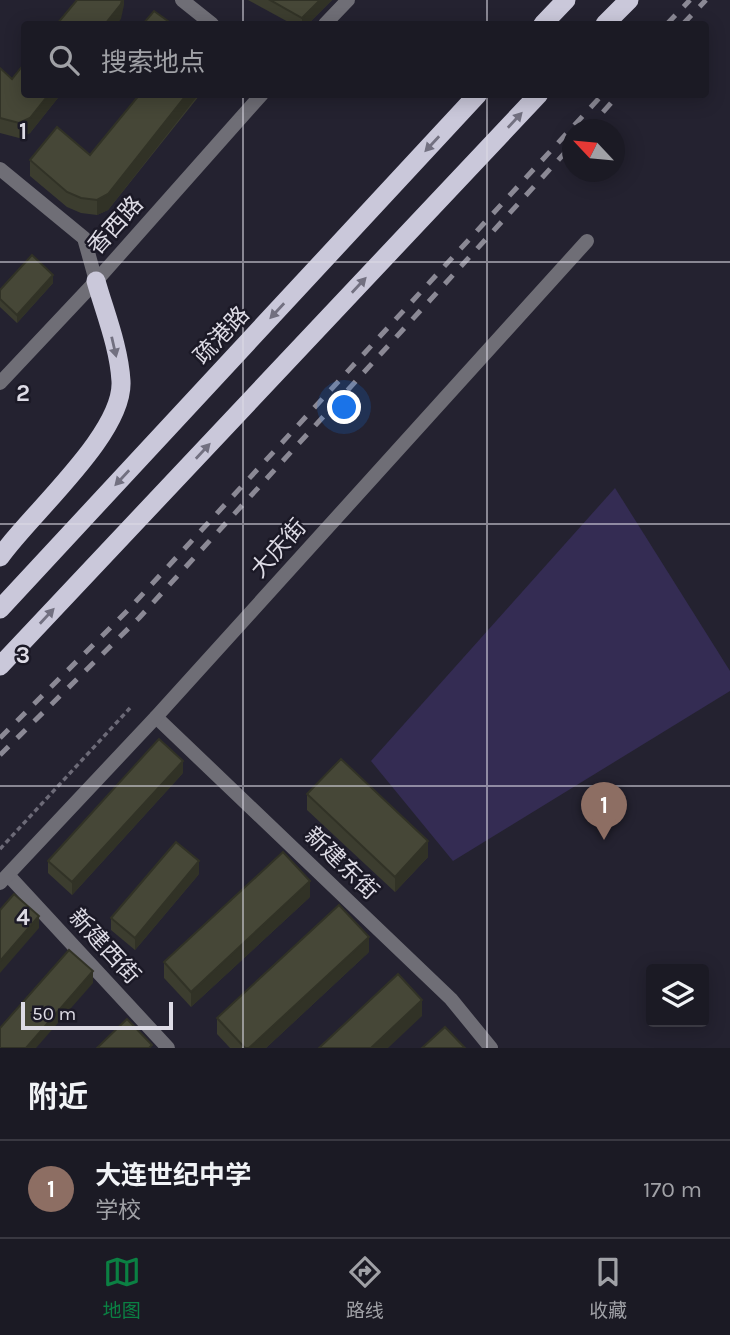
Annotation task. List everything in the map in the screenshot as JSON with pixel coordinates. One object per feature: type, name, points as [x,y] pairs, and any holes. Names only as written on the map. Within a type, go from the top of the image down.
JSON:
[{"type":"highway","points":[[546,21],[566,0]]},
{"type":"highway","points":[[609,21],[629,0]]},
{"type":"highway","name":"疏港路","points":[[0,608],[474,98]]},
{"type":"highway","points":[[0,666],[535,98]]},
{"type":"highway","points":[[0,557],[15,536],[76,468],[110,422],[121,384],[115,346],[96,281]]},
{"type":"street","points":[[182,0],[208,21]]},
{"type":"street","points":[[328,21],[348,0]]},
{"type":"street","name":"香西路","points":[[0,383],[96,281],[258,98]]},
{"type":"street","points":[[0,169],[84,238],[96,281]]},
{"type":"street","name":"大庆街","points":[[4,879],[156,717],[587,241]]},
{"type":"street","name":"新建东街","points":[[156,717],[451,999],[491,1048]]},
{"type":"street","name":"新建西街","points":[[4,879],[168,1048]]},
{"type":"path","points":[[0,849],[130,708]]},
{"type":"shaded area","points":[[615,488],[730,671],[730,691],[453,861],[371,761]]},
{"type":"building","points":[[77,0],[122,0],[107,21],[60,21]]},
{"type":"building","points":[[270,0],[320,0],[302,18]]},
{"type":"building","points":[[154,11],[168,21],[146,21]]},
{"type":"building","points":[[0,68],[12,79],[21,68],[21,98],[46,98],[30,118],[19,123],[0,118]]},
{"type":"building","points":[[137,98],[184,98],[108,194],[97,200],[81,198],[67,192],[30,160],[57,127],[90,155]]},
{"type":"building","points":[[32,255],[53,275],[17,315],[0,299],[0,290]]},
{"type":"building","points":[[159,739],[183,761],[72,882],[48,861]]},
{"type":"building","points":[[341,759],[428,841],[395,877],[307,794]]},
{"type":"building","points":[[176,842],[199,861],[135,938],[111,918]]},
{"type":"building","points":[[283,852],[310,881],[191,992],[164,962]]},
{"type":"building","points":[[14,894],[39,916],[0,961],[0,910]]},
{"type":"building","points":[[339,905],[369,937],[249,1048],[245,1048],[217,1018]]},
{"type":"building","points":[[69,950],[93,971],[26,1048],[0,1048],[0,1028]]},
{"type":"building","points":[[398,974],[422,1000],[371,1048],[319,1048]]},
{"type":"building","points":[[127,1019],[152,1045],[149,1048],[97,1048]]},
{"type":"building","points":[[445,1027],[465,1048],[422,1048]]},
{"type":"railway","points":[[670,21],[690,0]]},
{"type":"railway","points":[[686,21],[706,0]]},
{"type":"railway","points":[[0,738],[128,610],[599,98]]},
{"type":"railway","points":[[597,119],[615,98]]},
{"type":"railway","points":[[0,755],[139,618],[562,156]]},
{"type":"place","name":"大连世纪中学","points":[[604,840]]}]
